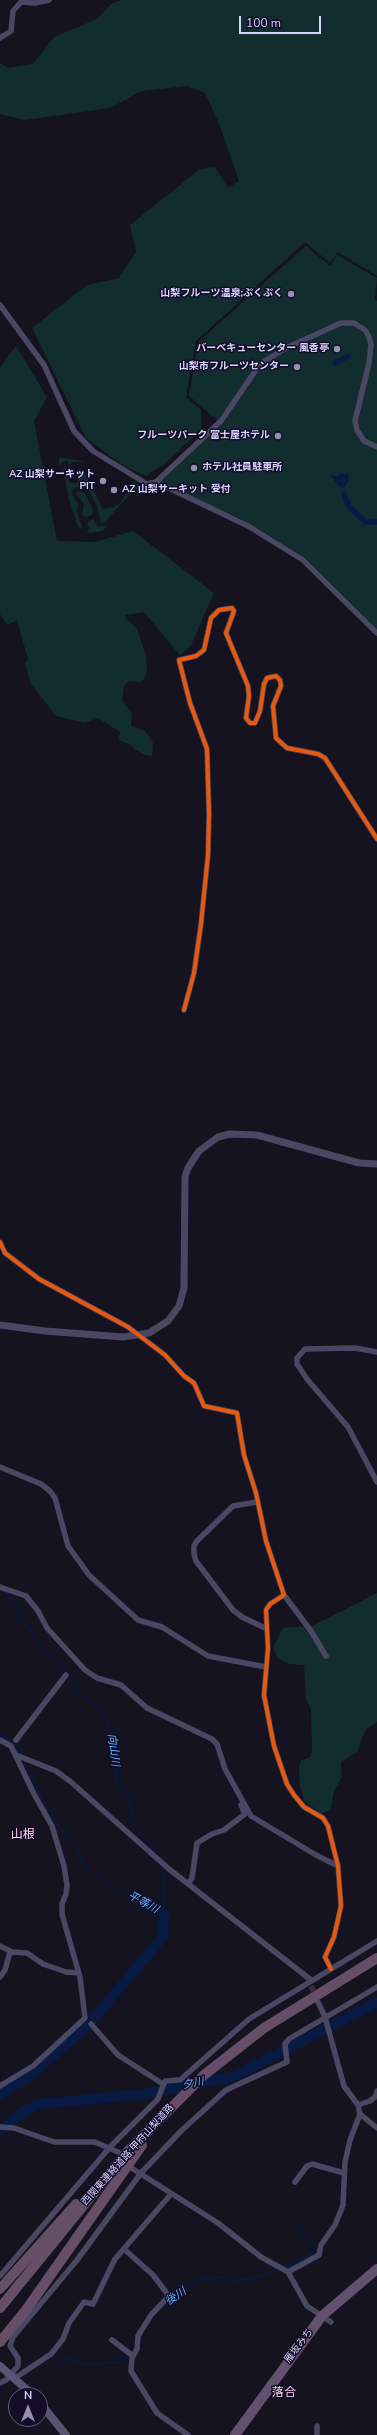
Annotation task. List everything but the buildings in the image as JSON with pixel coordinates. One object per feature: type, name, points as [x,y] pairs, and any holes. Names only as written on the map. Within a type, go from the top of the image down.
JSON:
[{"type":"highway","name":"西関東連絡道路;甲府山梨道路","points":[[2,2306],[123,2152],[204,2075],[264,2028],[377,1958]]},
{"type":"highway","points":[[0,2342],[26,2310],[110,2188],[166,2111]]},
{"type":"highway","points":[[0,2289],[53,2228],[123,2152]]},
{"type":"highway","name":"雁坂みち","points":[[235,2435],[322,2316],[377,2270]]},
{"type":"main road","points":[[0,2366],[23,2387]]},
{"type":"main road","points":[[48,2413],[66,2435]]},
{"type":"street","points":[[0,38],[11,31],[13,11],[21,2],[35,3],[49,0]]},
{"type":"street","points":[[0,305],[44,365],[67,421],[84,442],[94,451],[147,484],[156,482],[221,421],[260,364],[286,348],[341,323],[354,323],[365,330],[369,337],[371,345],[369,363],[355,421],[357,430],[364,441],[377,447]]},
{"type":"street","points":[[156,482],[248,526],[298,556],[377,633]]},
{"type":"street","points":[[184,1010],[194,973],[201,924],[208,855],[209,806],[207,749],[190,703],[179,660],[196,656],[204,650],[212,618],[219,610],[232,608],[234,611],[226,633],[248,686],[249,696],[246,718],[250,723],[255,723],[260,711],[264,684],[267,678],[276,676],[281,686],[273,706],[276,738],[287,748],[318,754],[325,758],[377,839]]},
{"type":"street","points":[[0,1325],[45,1331],[123,1336],[140,1336],[160,1328],[168,1321],[182,1298],[185,1275],[185,1177],[193,1159],[206,1145],[218,1137],[244,1133],[257,1135],[359,1163],[377,1164]]},
{"type":"street","points":[[0,1242],[5,1253],[39,1279],[140,1336],[165,1355],[184,1376],[194,1383],[204,1406],[237,1413],[244,1455],[256,1493],[266,1541],[284,1595],[311,1631],[326,1656]]},
{"type":"street","points":[[377,1352],[355,1348],[305,1349],[297,1358],[297,1364],[307,1379],[348,1427],[377,1482]]},
{"type":"street","points":[[0,1467],[41,1484],[50,1491],[56,1498],[68,1546],[90,1575],[138,1620],[162,1627],[208,1656],[266,1667]]},
{"type":"street","points":[[257,1502],[233,1506],[196,1542],[194,1546],[194,1554],[196,1561],[233,1610],[242,1617],[267,1629]]},
{"type":"street","points":[[0,1587],[26,1596],[38,1611],[47,1628],[84,1670],[98,1678],[121,1685],[147,1708],[212,1740],[217,1744],[225,1769],[256,1820],[338,1866]]},
{"type":"street","points":[[284,1595],[270,1604],[266,1610],[267,1629],[264,1695],[274,1746],[281,1768],[294,1796],[304,1807],[323,1818],[328,1826],[338,1866],[341,1906],[336,1930],[325,1958],[331,1969]]},
{"type":"street","points":[[16,1740],[66,1674]]},
{"type":"street","points":[[0,1740],[11,1746],[16,1756],[56,1771],[71,1782],[188,1884],[310,1983]]},
{"type":"street","points":[[0,2086],[33,2066],[86,2018],[79,1973],[62,1914],[62,1904],[66,1894],[67,1885],[64,1866],[52,1826],[34,1794],[15,1752]]},
{"type":"street","points":[[188,1884],[192,1878],[197,1843],[212,1834],[224,1830],[245,1814],[241,1804],[244,1802]]},
{"type":"street","points":[[0,2276],[110,2147],[158,2099],[162,2085],[168,2080],[180,2080],[249,2019],[377,1941]]},
{"type":"street","points":[[0,1946],[10,1952],[27,1953],[43,1964],[66,1972],[79,1973]]},
{"type":"street","points":[[0,1977],[5,1970],[10,1952]]},
{"type":"street","points":[[12,2377],[19,2361],[10,2346],[13,2337],[85,2249],[141,2173],[215,2098],[235,2085],[287,2062],[285,2046],[289,2039],[325,2016],[377,1987]]},
{"type":"street","points":[[288,2272],[319,2255],[321,2245],[335,2225],[343,2205],[344,2173],[350,2140],[360,2114],[358,2105],[344,2086],[325,2016],[318,2002]]},
{"type":"street","points":[[91,2024],[118,2054],[162,2085]]},
{"type":"street","points":[[358,2105],[376,2098],[377,2091]]},
{"type":"street","points":[[360,2114],[377,2128]]},
{"type":"street","points":[[0,2127],[7,2127],[54,2142],[95,2142],[123,2152]]},
{"type":"street","points":[[295,2182],[307,2166],[312,2164],[344,2173]]},
{"type":"street","points":[[134,2169],[218,2223],[260,2257],[288,2272],[307,2306],[331,2322]]},
{"type":"street","points":[[0,2383],[51,2354],[84,2302],[93,2304],[115,2259],[171,2194]]},
{"type":"street","points":[[49,2218],[56,2222]]},
{"type":"street","points":[[78,2244],[85,2249]]},
{"type":"street","points":[[124,2249],[153,2275],[169,2296],[151,2314],[138,2336],[138,2348],[133,2356],[131,2371],[157,2413],[188,2435]]},
{"type":"street","points":[[112,2340],[133,2356]]},
{"type":"street","points":[[317,2426],[317,2435]]},
{"type":"green space","points":[[122,0],[377,0],[377,276],[338,252],[330,263],[305,242],[196,341],[186,397],[201,410],[201,430],[163,465],[146,476],[124,466],[86,438],[32,328],[87,285],[119,278],[136,252],[130,225],[200,169],[215,167],[228,188],[239,181],[220,126],[205,93],[187,86],[142,91],[110,108],[25,120],[0,114],[0,63],[8,68],[33,64],[54,37],[97,19],[111,4]]},
{"type":"green space","points":[[306,246],[330,266],[337,255],[377,278],[375,299],[377,301],[377,629],[307,559],[239,518],[159,483],[213,429],[217,420],[189,396],[198,342]]},
{"type":"green space","points":[[16,346],[47,397],[34,421],[57,541],[95,542],[133,531],[214,593],[191,645],[180,655],[144,612],[125,615],[126,619],[137,629],[146,655],[147,672],[142,682],[130,681],[124,685],[122,701],[132,714],[131,726],[145,731],[153,743],[152,756],[145,755],[134,749],[131,745],[119,740],[120,732],[98,718],[85,723],[56,716],[31,684],[25,664],[28,659],[17,620],[7,625],[0,614],[0,367]]},
{"type":"green space","points":[[59,458],[86,462],[71,462],[70,467],[76,475],[73,478],[71,476],[68,461],[62,462],[59,466]]},
{"type":"green space","points":[[77,467],[84,472],[103,509],[114,507],[121,502],[128,492],[131,493],[105,522],[101,523],[97,506],[88,489],[81,486],[74,488],[71,493],[78,504],[77,513],[83,529],[78,527],[69,499],[63,469],[65,468],[70,483],[77,483],[82,474]]},
{"type":"green space","points":[[133,481],[145,488],[136,497],[137,492],[131,485]]},
{"type":"green space","points":[[78,491],[85,493],[93,510],[92,515],[86,517],[82,515],[84,504],[76,494]]},
{"type":"green space","points":[[93,519],[97,526],[108,526],[102,531],[87,533],[89,528],[87,522]]},
{"type":"green space","points":[[377,1593],[377,1722],[366,1729],[357,1752],[341,1762],[342,1777],[334,1791],[330,1811],[321,1813],[305,1802],[300,1787],[299,1767],[301,1760],[311,1757],[312,1747],[311,1709],[306,1700],[304,1665],[289,1664],[277,1658],[273,1647],[283,1628],[312,1626]]},
{"type":"water","points":[[348,472],[349,481],[344,488],[340,487],[330,475],[337,476],[342,473],[345,475]]},
{"type":"waterway","points":[[335,363],[348,356]]},
{"type":"waterway","points":[[344,494],[348,505],[360,517],[366,522],[377,522]]},
{"type":"waterway","name":"向山川","points":[[4,1591],[17,1606],[20,1617],[44,1650],[60,1662],[79,1692],[100,1711],[108,1722],[115,1738],[117,1782],[129,1799],[135,1827],[154,1848],[157,1856]]},
{"type":"waterway","name":"平等川","points":[[0,1735],[13,1742],[20,1754]]},
{"type":"waterway","name":"平等川","points":[[23,1761],[49,1814],[75,1846],[87,1869],[117,1889],[164,1914],[164,1878],[161,1865]]},
{"type":"waterway","name":"平等川","points":[[0,2095],[35,2072],[87,2026],[163,1937],[164,1914]]},
{"type":"waterway","name":"夕川","points":[[0,2131],[24,2111],[39,2104],[143,2094],[235,2076],[377,2002]]},
{"type":"waterway","name":"後川","points":[[286,2268],[315,2252],[316,2248],[292,2220]]},
{"type":"waterway","name":"後川","points":[[161,2308],[201,2279],[223,2277],[233,2283],[239,2280],[256,2278],[280,2269]]},
{"type":"waterway","name":"後川","points":[[53,2356],[90,2365],[119,2362],[128,2355]]},
{"type":"tunnel","points":[[311,1986],[316,1997]]},
{"type":"cycle path","points":[[184,1010],[194,973],[201,924],[208,855],[209,814],[207,749],[190,703],[179,660],[196,656],[204,650],[211,618],[219,610],[232,608],[234,611],[226,633],[248,686],[249,696],[246,718],[250,723],[255,723],[260,711],[264,684],[267,678],[276,676],[280,680],[281,686],[273,706],[276,738],[287,748],[318,754],[325,758],[377,839]]},
{"type":"cycle path","points":[[0,1242],[5,1253],[39,1279],[128,1327],[165,1355],[184,1376],[194,1383],[204,1406],[237,1413],[244,1455],[256,1493],[266,1541],[284,1595],[270,1604],[266,1610],[268,1648],[264,1695],[274,1746],[287,1784],[294,1795],[304,1807],[323,1818],[328,1826],[338,1866],[341,1906],[334,1937],[325,1957],[331,1969]]},
{"type":"place","name":"山梨フルーツ温泉;ぷくぷく","points":[[291,294]]},
{"type":"place","name":"バーベキューセンター 風香亭","points":[[337,349]]},
{"type":"place","name":"山梨市フルーツセンター","points":[[297,367]]},
{"type":"place","name":"フルーツパーク 富士屋ホテル","points":[[278,436]]},
{"type":"place","name":"ホテル社員駐車所","points":[[194,468]]},
{"type":"place","name":"AZ 山梨サーキット PIT","points":[[103,481]]},
{"type":"place","name":"AZ 山梨サーキット 受付","points":[[114,490]]},
{"type":"district","name":"山根","points":[[23,1835]]},
{"type":"district","name":"落合","points":[[284,2393]]}]
